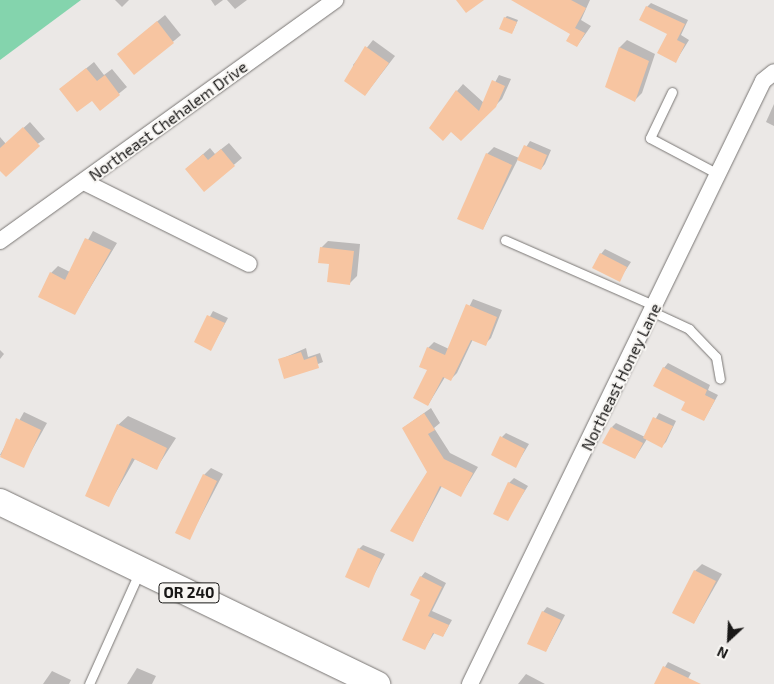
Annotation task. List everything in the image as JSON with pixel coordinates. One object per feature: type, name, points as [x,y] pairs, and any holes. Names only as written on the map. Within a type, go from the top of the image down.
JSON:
[{"type":"main road","name":"OR 240","points":[[0,502],[377,684]]},
{"type":"street","name":"Northeast Chehalem Drive","points":[[0,241],[335,0]]},
{"type":"street","name":"Northeast Honey Lane","points":[[470,684],[654,309],[763,81],[774,72]]},
{"type":"street","points":[[84,182],[249,264]]},
{"type":"lane","points":[[672,92],[650,138],[718,174]]},
{"type":"lane","points":[[505,240],[654,309],[696,336],[716,357],[720,379]]},
{"type":"lane","points":[[89,684],[140,570]]},
{"type":"green space","points":[[0,0],[81,0],[0,60]]},
{"type":"building","points":[[456,0],[484,0],[466,13]]},
{"type":"building","points":[[511,0],[571,0],[586,8],[575,28],[585,33],[577,47],[566,41],[570,34]]},
{"type":"building","points":[[646,6],[685,24],[677,40],[685,44],[676,63],[657,53],[667,34],[639,20]]},
{"type":"building","points":[[504,17],[517,22],[512,34],[499,29]]},
{"type":"building","points":[[157,21],[174,43],[134,75],[117,54]]},
{"type":"building","points":[[365,46],[389,63],[365,96],[344,81]]},
{"type":"building","points":[[619,47],[649,61],[635,102],[605,87]]},
{"type":"building","points":[[86,68],[97,81],[105,75],[120,95],[100,111],[92,101],[77,112],[59,89]]},
{"type":"building","points":[[492,80],[505,86],[496,107],[461,141],[451,132],[443,141],[429,128],[456,90],[479,111]]},
{"type":"building","points":[[23,127],[40,146],[6,177],[0,171],[0,148]]},
{"type":"building","points":[[524,145],[547,155],[541,170],[517,160]]},
{"type":"building","points":[[221,149],[235,166],[204,192],[185,169],[203,154],[208,160]]},
{"type":"building","points":[[486,153],[512,165],[483,230],[457,219]]},
{"type":"building","points":[[85,238],[111,250],[75,315],[38,297],[50,272],[65,280]]},
{"type":"building","points":[[320,247],[354,251],[350,285],[327,282],[329,264],[318,263]]},
{"type":"building","points":[[600,253],[627,267],[620,282],[592,268]]},
{"type":"building","points":[[466,304],[497,317],[486,346],[471,340],[451,381],[443,377],[428,406],[413,398],[427,370],[419,367],[427,347],[445,355]]},
{"type":"building","points":[[207,315],[225,323],[211,351],[194,342]]},
{"type":"building","points":[[301,352],[304,360],[316,356],[319,368],[284,379],[278,359]]},
{"type":"building","points":[[663,367],[707,390],[705,395],[715,400],[704,421],[681,410],[685,402],[653,386]]},
{"type":"building","points":[[424,413],[435,430],[428,434],[444,459],[473,473],[461,497],[440,486],[413,542],[390,531],[427,472],[402,428]]},
{"type":"building","points":[[653,417],[673,426],[662,448],[643,438]]},
{"type":"building","points":[[16,418],[41,430],[24,468],[0,457]]},
{"type":"building","points":[[117,424],[167,448],[157,470],[132,458],[109,507],[85,496]]},
{"type":"building","points":[[611,427],[643,443],[635,459],[602,443]]},
{"type":"building","points":[[500,436],[525,449],[516,468],[491,455]]},
{"type":"building","points":[[203,474],[217,481],[190,540],[175,533]]},
{"type":"building","points":[[508,482],[525,490],[508,521],[493,514]]},
{"type":"building","points":[[358,548],[381,559],[369,588],[345,577]]},
{"type":"building","points":[[694,570],[716,581],[694,624],[672,613]]},
{"type":"building","points":[[420,576],[442,587],[428,616],[449,625],[443,637],[433,633],[425,650],[402,640],[420,600],[410,595]]},
{"type":"building","points":[[542,611],[561,620],[546,652],[527,644]]},
{"type":"building","points":[[663,666],[701,684],[654,684]]}]
